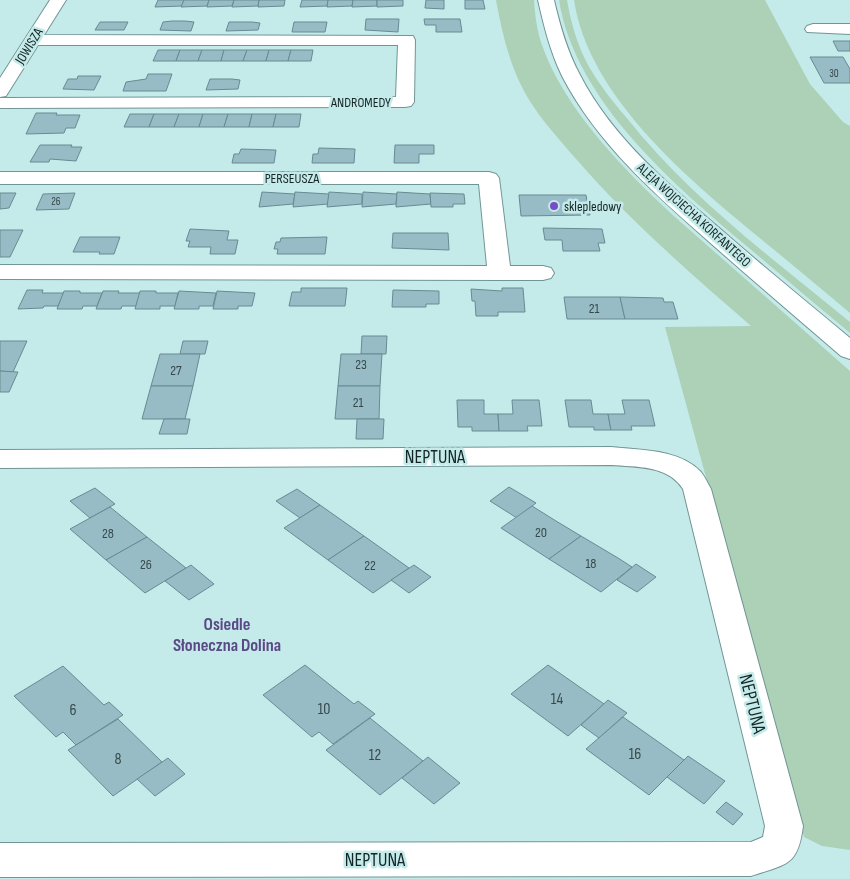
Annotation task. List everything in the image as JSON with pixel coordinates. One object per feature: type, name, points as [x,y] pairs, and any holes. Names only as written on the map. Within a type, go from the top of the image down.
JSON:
[{"type":"street","name":"JOWISZA","points":[[0,92],[58,0]]},
{"type":"street","name":"ALEJA WOJCIECHA KORFANTEGO","points":[[546,0],[553,34],[566,66],[584,96],[625,149],[682,206],[850,351]]},
{"type":"street","points":[[813,29],[850,29]]},
{"type":"street","name":"ANDROMEDY","points":[[0,103],[405,102],[408,40],[33,40]]},
{"type":"street","name":"PERSEUSZA","points":[[0,178],[489,178],[499,273]]},
{"type":"street","points":[[0,272],[543,273]]},
{"type":"street","name":"NEPTUNA","points":[[0,459],[611,456],[640,458],[668,464],[684,471],[693,480],[697,489],[784,826],[781,846],[767,854],[751,859],[0,860]]},
{"type":"green space","points":[[496,0],[534,0],[539,34],[552,69],[565,93],[598,138],[617,160],[675,217],[850,371],[850,850],[822,846],[804,837],[665,327],[751,326],[639,225],[597,182],[545,122],[524,92],[515,71],[505,41]]},
{"type":"green space","points":[[559,0],[567,0],[578,41],[592,72],[611,99],[651,146],[677,174],[732,225],[850,322],[850,333],[690,197],[632,138],[606,106],[585,72],[569,37]]},
{"type":"green space","points":[[574,0],[765,0],[810,84],[843,122],[850,126],[850,313],[700,187],[644,131],[619,101],[598,69],[583,35]]},
{"type":"building","points":[[158,0],[184,0],[182,6],[155,7]]},
{"type":"building","points":[[184,0],[209,0],[207,6],[181,7]]},
{"type":"building","points":[[209,0],[234,0],[232,6],[207,7]]},
{"type":"building","points":[[234,0],[259,0],[258,6],[232,7]]},
{"type":"building","points":[[259,0],[285,0],[284,6],[258,7]]},
{"type":"building","points":[[302,0],[328,0],[327,6],[300,7]]},
{"type":"building","points":[[328,0],[353,0],[352,6],[327,7]]},
{"type":"building","points":[[353,0],[377,0],[377,6],[352,7]]},
{"type":"building","points":[[377,0],[403,0],[403,6],[377,7]]},
{"type":"building","points":[[426,0],[444,0],[444,9],[425,8]]},
{"type":"building","points":[[465,0],[483,0],[485,9],[465,9]]},
{"type":"building","points":[[366,19],[399,19],[398,32],[365,30]]},
{"type":"building","points":[[424,19],[460,19],[462,32],[436,32],[436,25],[425,25]]},
{"type":"building","points":[[100,22],[128,22],[124,30],[95,30]]},
{"type":"building","points":[[163,22],[194,22],[191,31],[160,30]]},
{"type":"building","points":[[229,22],[260,23],[258,30],[226,31]]},
{"type":"building","points":[[294,22],[327,22],[325,32],[292,32]]},
{"type":"building","points":[[833,41],[850,41],[850,51],[838,51]]},
{"type":"building","points":[[158,50],[180,50],[176,61],[153,61]]},
{"type":"building","points":[[180,50],[202,50],[198,61],[176,61]]},
{"type":"building","points":[[202,50],[224,50],[221,61],[198,61]]},
{"type":"building","points":[[224,50],[247,50],[243,61],[221,61]]},
{"type":"building","points":[[247,50],[269,50],[266,61],[243,61]]},
{"type":"building","points":[[269,50],[291,50],[288,61],[266,61]]},
{"type":"building","points":[[291,50],[313,50],[311,61],[288,61]]},
{"type":"building","points":[[810,57],[843,57],[850,69],[850,83],[824,83]]},
{"type":"building","points":[[148,74],[172,74],[166,91],[123,91],[126,82],[146,79]]},
{"type":"building","points":[[78,76],[101,76],[94,90],[63,89],[68,79],[77,79]]},
{"type":"building","points":[[210,79],[240,80],[238,89],[206,90]]},
{"type":"building","points":[[36,113],[80,115],[75,128],[66,128],[64,133],[26,134]]},
{"type":"building","points":[[130,114],[154,114],[149,127],[124,127]]},
{"type":"building","points":[[154,114],[179,114],[174,127],[149,127]]},
{"type":"building","points":[[179,114],[203,114],[199,127],[174,127]]},
{"type":"building","points":[[203,114],[228,114],[224,127],[199,127]]},
{"type":"building","points":[[228,114],[252,114],[249,127],[224,127]]},
{"type":"building","points":[[252,114],[276,114],[273,127],[249,127]]},
{"type":"building","points":[[276,114],[301,114],[299,127],[273,127]]},
{"type":"building","points":[[40,145],[72,145],[71,147],[82,147],[76,161],[50,159],[49,162],[30,162]]},
{"type":"building","points":[[395,145],[434,145],[434,154],[419,154],[419,163],[394,163]]},
{"type":"building","points":[[319,148],[355,149],[354,163],[312,163],[313,154],[318,154]]},
{"type":"building","points":[[241,149],[276,150],[274,163],[232,163],[234,154],[239,154]]},
{"type":"building","points":[[262,192],[295,194],[293,204],[259,207]]},
{"type":"building","points":[[295,192],[329,194],[328,204],[293,207]]},
{"type":"building","points":[[329,192],[362,194],[362,204],[327,207]]},
{"type":"building","points":[[363,192],[397,194],[396,204],[362,207]]},
{"type":"building","points":[[397,192],[430,194],[431,204],[396,207]]},
{"type":"building","points":[[0,193],[16,193],[9,208],[0,209]]},
{"type":"building","points":[[75,193],[69,209],[36,210],[43,194]]},
{"type":"building","points":[[430,193],[464,194],[465,204],[453,204],[453,207],[431,207]]},
{"type":"building","name":"sklepledowy","points":[[519,195],[586,195],[590,215],[521,216]]},
{"type":"building","points":[[543,228],[602,229],[605,243],[598,243],[600,251],[563,251],[562,240],[545,240]]},
{"type":"building","points":[[190,229],[229,231],[227,240],[238,240],[235,254],[210,254],[211,247],[188,247],[190,241],[186,241]]},
{"type":"building","points":[[0,230],[23,230],[10,257],[0,257]]},
{"type":"building","points":[[393,233],[448,233],[449,250],[392,248]]},
{"type":"building","points":[[80,237],[120,237],[114,254],[99,254],[100,252],[73,252]]},
{"type":"building","points":[[327,237],[325,254],[277,254],[278,249],[274,249],[276,242],[280,242],[281,238]]},
{"type":"building","points":[[301,288],[347,288],[345,306],[289,306],[292,292],[301,292]]},
{"type":"building","points":[[502,288],[523,288],[525,312],[498,312],[498,316],[476,316],[475,301],[472,301],[471,289],[502,291]]},
{"type":"building","points":[[27,290],[43,290],[42,293],[64,293],[58,306],[18,309]]},
{"type":"building","points":[[393,290],[439,291],[439,304],[426,304],[426,307],[392,307]]},
{"type":"building","points":[[64,291],[102,293],[97,306],[83,306],[82,309],[57,309]]},
{"type":"building","points":[[103,291],[140,293],[136,306],[122,306],[121,309],[96,309]]},
{"type":"building","points":[[140,291],[178,293],[175,306],[160,306],[160,309],[135,309]]},
{"type":"building","points":[[179,291],[216,293],[213,306],[199,306],[199,309],[174,309]]},
{"type":"building","points":[[217,291],[255,293],[252,306],[238,306],[238,309],[213,309]]},
{"type":"building","points":[[564,297],[620,297],[625,319],[567,319]]},
{"type":"building","points":[[620,297],[663,298],[664,302],[673,302],[678,319],[625,319]]},
{"type":"building","points":[[362,336],[387,336],[386,354],[361,354]]},
{"type":"building","points":[[0,341],[27,341],[13,372],[0,371]]},
{"type":"building","points":[[183,341],[208,341],[205,354],[180,354]]},
{"type":"building","points":[[160,354],[200,354],[193,386],[151,386]]},
{"type":"building","points":[[341,354],[382,354],[380,386],[338,386]]},
{"type":"building","points":[[0,371],[18,372],[9,392],[0,392]]},
{"type":"building","points":[[151,386],[193,386],[185,419],[142,419]]},
{"type":"building","points":[[338,386],[380,386],[379,419],[335,419]]},
{"type":"building","points":[[457,400],[484,400],[484,414],[498,414],[499,431],[472,431],[472,427],[458,427]]},
{"type":"building","points":[[512,400],[539,400],[542,426],[527,426],[528,431],[499,431],[498,414],[513,414]]},
{"type":"building","points":[[565,400],[591,400],[593,414],[608,414],[611,430],[594,430],[594,427],[569,427]]},
{"type":"building","points":[[622,400],[649,400],[655,426],[631,426],[632,430],[611,430],[608,414],[625,414]]},
{"type":"building","points":[[164,419],[190,419],[187,434],[159,434]]},
{"type":"building","points":[[357,419],[384,419],[383,439],[356,439]]},
{"type":"building","points":[[509,487],[536,503],[517,518],[490,501]]},
{"type":"building","points":[[95,488],[115,504],[90,518],[70,501]]},
{"type":"building","points":[[297,489],[320,505],[300,518],[276,501]]},
{"type":"building","points":[[320,505],[364,536],[328,560],[284,528]]},
{"type":"building","points":[[532,506],[581,536],[549,559],[501,528]]},
{"type":"building","points":[[110,507],[147,537],[106,560],[70,529]]},
{"type":"building","points":[[364,536],[409,568],[373,593],[328,560]]},
{"type":"building","points":[[581,536],[632,567],[601,592],[549,559]]},
{"type":"building","points":[[147,537],[186,568],[145,593],[106,560]]},
{"type":"building","points":[[636,564],[656,577],[637,592],[617,580]]},
{"type":"building","points":[[191,565],[214,584],[189,600],[165,581]]},
{"type":"building","points":[[414,565],[431,577],[409,593],[391,580]]},
{"type":"building","points":[[305,665],[354,704],[358,701],[375,714],[333,744],[319,732],[312,737],[263,695]]},
{"type":"building","points":[[548,665],[604,704],[568,736],[511,694]]},
{"type":"building","points":[[63,666],[104,705],[109,702],[123,715],[76,745],[63,732],[56,737],[14,696]]},
{"type":"building","points":[[608,700],[627,713],[599,738],[581,725]]},
{"type":"building","points":[[623,717],[684,760],[649,795],[586,749]]},
{"type":"building","points":[[370,718],[423,761],[380,795],[326,750]]},
{"type":"building","points":[[118,719],[162,762],[113,796],[68,750]]},
{"type":"building","points":[[688,756],[725,781],[704,804],[667,777]]},
{"type":"building","points":[[428,757],[460,783],[434,804],[402,778]]},
{"type":"building","points":[[168,758],[185,774],[155,796],[137,779]]},
{"type":"building","points":[[726,802],[743,814],[733,825],[716,812]]},
{"type":"place","name":"sklepledowy","points":[[554,206]]},
{"type":"district","name":"Osiedle Słoneczna Dolina","points":[[227,634]]}]
